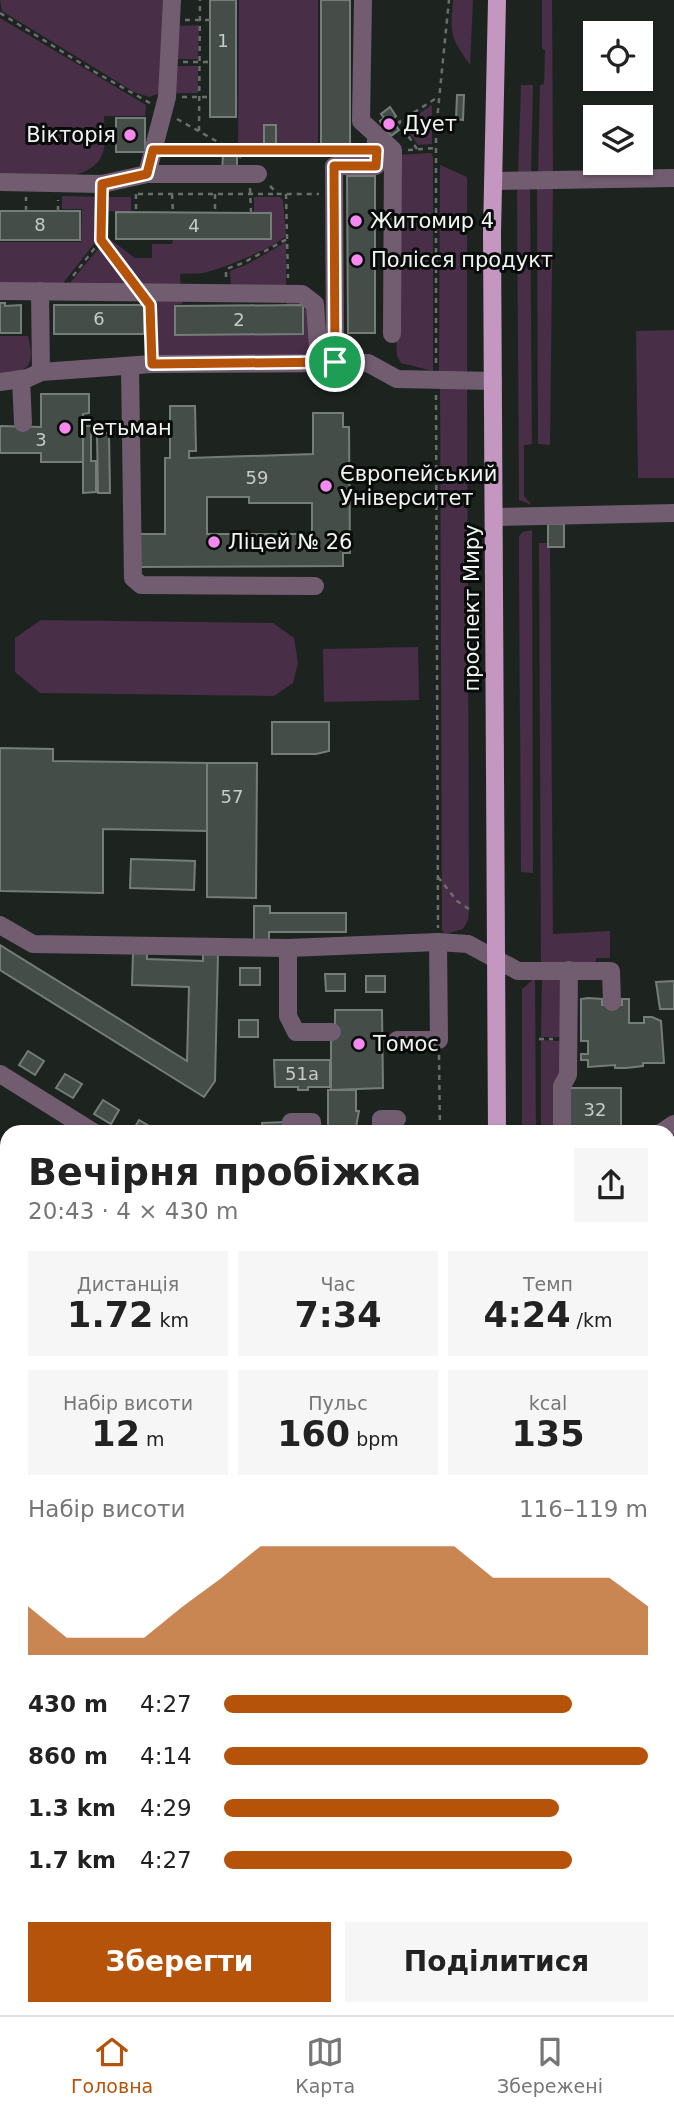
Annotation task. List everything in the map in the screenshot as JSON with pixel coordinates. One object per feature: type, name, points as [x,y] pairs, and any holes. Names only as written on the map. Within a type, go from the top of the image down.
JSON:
[{"type":"main road","name":"проспект Миру","points":[[496,0],[493,381],[497,1125]]},
{"type":"street","points":[[147,174],[165,104],[172,0]]},
{"type":"street","points":[[363,0],[361,121],[393,150],[392,334]]},
{"type":"street","points":[[327,363],[334,166],[376,166],[376,135]]},
{"type":"street","points":[[0,182],[102,184],[147,174],[254,174]]},
{"type":"street","points":[[493,181],[674,178]]},
{"type":"street","points":[[0,290],[302,293],[314,304],[327,363]]},
{"type":"street","points":[[40,290],[41,372]]},
{"type":"street","points":[[0,382],[41,372],[152,364],[327,363],[368,363],[397,379],[493,381]]},
{"type":"street","points":[[130,366],[133,578],[141,585],[315,586]]},
{"type":"street","points":[[21,379],[23,423]]},
{"type":"street","points":[[494,517],[674,513]]},
{"type":"street","points":[[0,925],[33,944],[288,948],[438,942],[468,944],[519,971],[611,971],[612,1002]]},
{"type":"street","points":[[397,1040],[439,1040],[438,942]]},
{"type":"street","points":[[288,948],[288,1016],[296,1032],[332,1032]]},
{"type":"street","points":[[562,1125],[562,1086],[568,1075],[569,970]]},
{"type":"street","points":[[0,1074],[82,1125]]},
{"type":"street","points":[[381,1125],[381,1119],[397,1119]]},
{"type":"street","points":[[291,1122],[312,1122],[312,1125]]},
{"type":"path","points":[[199,131],[200,0]]},
{"type":"path","points":[[436,372],[435,148],[449,0]]},
{"type":"path","points":[[0,13],[95,72],[165,104],[199,131],[232,151],[278,194]]},
{"type":"path","points":[[171,19],[210,20]]},
{"type":"path","points":[[169,62],[210,62]]},
{"type":"path","points":[[165,104],[210,97]]},
{"type":"path","points":[[417,149],[399,122],[438,97]]},
{"type":"path","points":[[393,150],[435,148]]},
{"type":"path","points":[[153,150],[337,150]]},
{"type":"path","points":[[251,213],[250,194],[254,174]]},
{"type":"path","points":[[61,290],[101,240],[102,184]]},
{"type":"path","points":[[26,192],[26,211]]},
{"type":"path","points":[[58,193],[58,211]]},
{"type":"path","points":[[136,194],[136,212]]},
{"type":"path","points":[[173,213],[172,194],[334,194]]},
{"type":"path","points":[[215,194],[215,212]]},
{"type":"path","points":[[286,194],[288,293]]},
{"type":"path","points":[[226,293],[226,269],[243,263],[287,239]]},
{"type":"path","points":[[101,240],[150,307],[152,364]]},
{"type":"path","points":[[436,388],[438,942]]},
{"type":"path","points":[[438,877],[457,901],[469,909]]},
{"type":"path","points":[[439,1040],[440,1125]]},
{"type":"shaded area","points":[[0,0],[167,0],[160,93],[149,97],[134,92],[2,11]]},
{"type":"shaded area","points":[[239,0],[318,0],[318,148],[276,149],[276,125],[264,125],[264,149],[238,148]]},
{"type":"shaded area","points":[[453,0],[473,0],[470,65],[453,35]]},
{"type":"shaded area","points":[[542,0],[552,0],[553,175],[538,175],[540,85],[544,84],[545,50],[542,49]]},
{"type":"shaded area","points":[[0,18],[146,105],[145,116],[104,116],[104,151],[95,165],[85,172],[57,178],[0,177]]},
{"type":"shaded area","points":[[199,25],[198,59],[173,59],[176,26]]},
{"type":"shaded area","points":[[173,66],[198,66],[198,93],[173,93]]},
{"type":"shaded area","points":[[521,85],[533,85],[531,176],[518,175]]},
{"type":"shaded area","points":[[432,105],[432,144],[418,145],[406,128],[409,126],[407,122]]},
{"type":"shaded area","points":[[431,153],[433,371],[401,363],[397,356],[396,334],[396,155]]},
{"type":"shaded area","points":[[440,165],[467,177],[467,374],[439,372]]},
{"type":"shaded area","points":[[530,186],[532,444],[524,445],[524,496],[532,505],[519,500],[517,187]]},
{"type":"shaded area","points":[[537,186],[553,186],[550,445],[538,444]]},
{"type":"shaded area","points":[[62,196],[100,197],[97,240],[60,287],[0,286],[0,242],[81,242],[82,209],[62,209]]},
{"type":"shaded area","points":[[104,197],[131,197],[131,212],[108,211],[108,238],[135,258],[152,258],[152,244],[172,244],[173,240],[272,240],[272,212],[254,212],[254,197],[280,197],[283,200],[286,236],[259,252],[221,268],[203,273],[180,274],[181,290],[138,286],[117,261],[103,237]]},
{"type":"shaded area","points":[[286,242],[286,289],[231,290],[230,271]]},
{"type":"shaded area","points":[[102,244],[137,289],[67,287]]},
{"type":"shaded area","points":[[155,296],[182,297],[182,304],[174,305],[175,335],[303,335],[304,305],[287,305],[287,297],[306,301],[314,345],[304,356],[156,356]]},
{"type":"shaded area","points":[[674,330],[674,478],[638,478],[636,331]]},
{"type":"shaded area","points":[[0,336],[28,336],[31,354],[24,369],[0,376]]},
{"type":"shaded area","points":[[440,388],[467,389],[469,909],[468,920],[463,929],[445,934],[442,930]]},
{"type":"shaded area","points":[[532,530],[533,873],[521,872],[519,573],[519,536]]},
{"type":"shaded area","points":[[539,543],[548,543],[550,547],[553,934],[610,931],[610,958],[596,958],[595,965],[541,963]]},
{"type":"shaded area","points":[[41,620],[273,623],[294,638],[298,663],[293,683],[274,696],[40,693],[15,672],[15,638]]},
{"type":"shaded area","points":[[418,647],[419,700],[324,702],[323,649]]},
{"type":"shaded area","points":[[542,976],[562,979],[563,1037],[541,1037]]},
{"type":"shaded area","points":[[535,978],[536,1125],[522,1125],[522,989]]},
{"type":"shaded area","points":[[541,1040],[561,1041],[559,1125],[541,1125]]},
{"type":"building","points":[[210,0],[236,0],[236,117],[210,117]]},
{"type":"building","points":[[321,0],[350,0],[350,146],[321,146]]},
{"type":"building","points":[[457,95],[464,95],[463,120],[456,119]]},
{"type":"building","points":[[390,107],[396,116],[392,120],[399,130],[391,136],[380,121],[384,118],[381,114]]},
{"type":"building","name":"Вікторія","points":[[116,118],[145,118],[145,152],[116,152]]},
{"type":"building","points":[[264,125],[276,125],[276,149],[264,149]]},
{"type":"building","points":[[223,156],[237,156],[237,170],[222,170]]},
{"type":"building","points":[[347,176],[375,176],[375,333],[348,333]]},
{"type":"building","points":[[0,211],[80,211],[80,240],[0,240]]},
{"type":"building","points":[[116,212],[271,213],[271,239],[116,239]]},
{"type":"building","points":[[0,303],[5,303],[5,306],[21,305],[21,333],[0,333]]},
{"type":"building","points":[[54,305],[144,305],[144,334],[54,334]]},
{"type":"building","points":[[303,305],[303,334],[175,335],[175,306]]},
{"type":"building","points":[[41,394],[89,394],[89,413],[83,414],[83,462],[41,462],[41,453],[0,453],[0,426],[41,427]]},
{"type":"building","points":[[170,406],[195,406],[196,451],[189,451],[189,458],[313,454],[313,413],[343,413],[343,427],[349,427],[350,553],[343,553],[343,566],[138,567],[138,534],[165,534],[165,458],[170,458]],"holes":[[[207,497],[249,497],[249,503],[312,503],[312,538],[303,538],[303,534],[207,534]]]},
{"type":"building","points":[[83,426],[91,426],[91,461],[96,461],[96,492],[83,493]]},
{"type":"building","points":[[97,433],[109,433],[110,493],[98,493]]},
{"type":"building","points":[[548,524],[564,524],[564,547],[548,547]]},
{"type":"building","points":[[272,722],[329,722],[329,751],[316,754],[272,754]]},
{"type":"building","points":[[0,748],[53,749],[53,761],[207,763],[207,831],[103,829],[103,893],[0,891]]},
{"type":"building","points":[[207,763],[257,763],[256,898],[207,897]]},
{"type":"building","points":[[131,859],[195,861],[194,890],[130,888]]},
{"type":"building","points":[[254,906],[270,906],[270,913],[346,913],[346,932],[269,932],[269,942],[254,942]]},
{"type":"building","points":[[0,945],[187,1061],[189,987],[132,985],[133,953],[147,953],[147,959],[203,961],[203,953],[218,954],[215,1081],[204,1097],[0,970]]},
{"type":"building","points":[[240,968],[260,968],[260,985],[240,985]]},
{"type":"building","points":[[325,974],[345,974],[345,991],[326,991]]},
{"type":"building","points":[[366,976],[385,976],[385,992],[366,992]]},
{"type":"building","points":[[674,981],[674,1009],[660,1009],[656,982]]},
{"type":"building","points":[[581,999],[602,999],[602,1005],[622,1005],[622,999],[629,999],[629,1023],[644,1023],[644,1017],[661,1021],[664,1063],[643,1063],[643,1066],[626,1068],[615,1068],[615,1065],[588,1067],[588,1060],[581,1060],[581,1054],[588,1054],[588,1041],[581,1041]]},
{"type":"building","points":[[335,1010],[382,1010],[383,1088],[331,1090],[331,1036],[335,1036]]},
{"type":"building","points":[[239,1020],[258,1020],[258,1037],[239,1037]]},
{"type":"building","points":[[28,1051],[44,1061],[35,1075],[19,1065]]},
{"type":"building","points":[[274,1060],[330,1060],[330,1087],[298,1090],[298,1087],[275,1087]]},
{"type":"building","points":[[65,1074],[82,1084],[73,1098],[56,1088]]},
{"type":"building","points":[[569,1088],[621,1088],[621,1125],[569,1125]]},
{"type":"building","points":[[328,1090],[356,1090],[356,1111],[359,1111],[356,1125],[328,1125]]},
{"type":"building","points":[[103,1100],[119,1110],[111,1124],[94,1114]]},
{"type":"building","points":[[284,1122],[284,1125],[262,1125]]},
{"type":"place","name":"Дует","points":[[389,124]]},
{"type":"place","name":"Вікторія","points":[[130,135]]},
{"type":"place","name":"Житомир 4","points":[[356,221]]},
{"type":"place","name":"Полісся продукт","points":[[357,260]]},
{"type":"place","name":"Гетьман","points":[[65,428]]},
{"type":"place","name":"Європейський Університет","points":[[326,486]]},
{"type":"place","name":"Ліцей № 26","points":[[214,542]]},
{"type":"place","name":"Томос","points":[[359,1044]]},
{"type":"route","points":[[153,150],[377,150],[376,166],[334,166],[335,362],[152,364],[150,305],[101,240],[102,184],[147,174],[153,150]]}]
